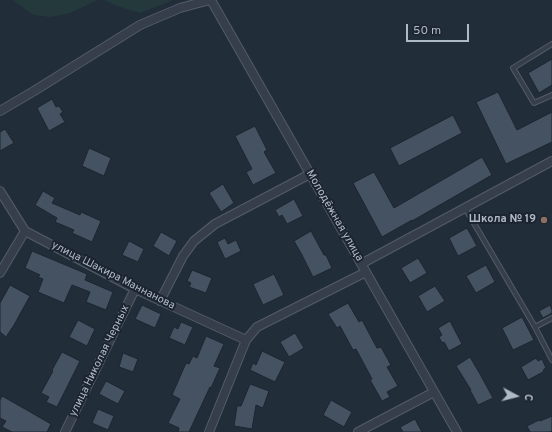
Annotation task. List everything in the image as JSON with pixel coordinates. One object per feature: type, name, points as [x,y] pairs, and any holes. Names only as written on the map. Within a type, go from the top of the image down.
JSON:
[{"type":"street","points":[[0,110],[34,92],[140,25],[180,8],[210,0]]},
{"type":"street","name":"Молодёжная улица","points":[[210,0],[457,432]]},
{"type":"street","points":[[361,264],[552,161]]},
{"type":"street","points":[[160,301],[183,256],[194,241],[214,224],[310,174]]},
{"type":"street","points":[[0,191],[25,231],[0,273]]},
{"type":"street","name":"улица Шакира Маннанова","points":[[25,231],[135,289],[246,340]]},
{"type":"street","points":[[209,432],[246,340],[257,327],[366,272]]},
{"type":"street","name":"улица Николая Черных","points":[[65,432],[135,289]]},
{"type":"street","points":[[358,432],[434,392]]},
{"type":"lane","points":[[552,44],[513,68],[534,103],[552,95]]},
{"type":"lane","points":[[465,207],[535,327],[552,360]]},
{"type":"lane","points":[[535,327],[552,318]]},
{"type":"green space","points":[[13,0],[98,0],[70,13],[50,17],[33,15]]},
{"type":"green space","points":[[104,0],[174,0],[140,13],[117,6]]},
{"type":"building","points":[[552,59],[552,85],[539,93],[528,73]]},
{"type":"building","points":[[498,92],[517,130],[552,112],[552,142],[506,164],[476,102]]},
{"type":"building","points":[[52,99],[56,107],[59,106],[63,112],[60,114],[65,122],[49,131],[37,108]]},
{"type":"building","points":[[453,115],[462,133],[399,166],[390,148]]},
{"type":"building","points":[[255,126],[267,150],[264,152],[276,173],[253,185],[246,172],[252,169],[235,136]]},
{"type":"building","points":[[5,129],[14,143],[0,151],[0,132]]},
{"type":"building","points":[[89,148],[111,158],[104,176],[82,166]]},
{"type":"building","points":[[482,157],[492,175],[382,237],[353,183],[374,172],[394,208]]},
{"type":"building","points":[[223,184],[234,203],[221,212],[209,193]]},
{"type":"building","points":[[43,191],[55,198],[52,203],[80,215],[81,212],[101,221],[92,242],[72,233],[74,230],[55,222],[57,218],[35,205]]},
{"type":"building","points":[[294,199],[303,216],[287,224],[282,215],[279,217],[275,210]]},
{"type":"building","points":[[467,228],[477,246],[458,256],[449,238]]},
{"type":"building","points":[[311,231],[332,268],[313,277],[294,241]]},
{"type":"building","points":[[161,232],[177,241],[169,256],[153,246]]},
{"type":"building","points":[[225,238],[228,244],[236,240],[241,251],[225,259],[217,242]]},
{"type":"building","points":[[129,241],[144,249],[138,262],[122,255]]},
{"type":"building","points":[[32,251],[87,274],[85,280],[113,292],[106,310],[86,302],[90,292],[72,285],[64,303],[38,292],[43,279],[38,277],[40,275],[25,268]]},
{"type":"building","points":[[418,258],[427,273],[410,283],[401,268]]},
{"type":"building","points":[[486,265],[495,282],[476,293],[466,276]]},
{"type":"building","points":[[192,270],[212,278],[206,293],[189,287],[191,283],[187,281]]},
{"type":"building","points":[[274,274],[284,295],[263,305],[253,284]]},
{"type":"building","points":[[10,285],[30,296],[6,337],[0,332],[0,303]]},
{"type":"building","points":[[435,286],[445,301],[427,312],[418,296]]},
{"type":"building","points":[[348,303],[359,322],[362,320],[377,348],[381,347],[391,365],[387,367],[398,386],[387,392],[390,397],[382,401],[370,380],[372,379],[356,349],[353,350],[340,326],[337,328],[328,314]]},
{"type":"building","points":[[142,305],[161,314],[155,328],[135,319]]},
{"type":"building","points":[[550,305],[552,313],[543,318],[539,311]]},
{"type":"building","points":[[522,317],[534,340],[513,350],[502,328]]},
{"type":"building","points":[[78,320],[95,329],[87,346],[69,337]]},
{"type":"building","points":[[450,321],[462,344],[449,351],[439,337],[442,335],[438,328]]},
{"type":"building","points":[[181,322],[193,327],[185,345],[169,338],[174,327],[178,329]]},
{"type":"building","points":[[295,333],[304,348],[289,357],[280,342]]},
{"type":"building","points":[[206,336],[224,344],[214,366],[220,368],[189,432],[178,432],[179,428],[168,423],[180,399],[172,395],[186,363],[189,364],[193,356],[197,358]]},
{"type":"building","points":[[262,351],[285,362],[275,382],[250,370],[253,363],[256,365]]},
{"type":"building","points":[[62,352],[80,361],[57,407],[46,402],[49,397],[41,393]]},
{"type":"building","points":[[123,353],[138,359],[133,372],[119,367]]},
{"type":"building","points":[[470,357],[493,398],[478,405],[471,390],[456,366]]},
{"type":"building","points":[[536,358],[538,361],[542,359],[546,368],[543,372],[528,380],[521,367]]},
{"type":"building","points":[[106,381],[125,391],[118,404],[99,394]]},
{"type":"building","points":[[250,384],[269,391],[263,408],[256,405],[252,429],[234,426],[237,406],[241,406]]},
{"type":"building","points":[[2,396],[51,424],[47,432],[12,432],[2,427],[6,421],[0,418],[0,400]]},
{"type":"building","points":[[331,400],[352,412],[344,427],[323,415]]},
{"type":"building","points":[[98,409],[114,416],[108,430],[92,423]]},
{"type":"building","points":[[552,416],[552,431],[530,432],[527,426]]},
{"type":"building","points":[[415,419],[422,432],[403,432],[400,427]]},
{"type":"place","name":"Школа № 19","points":[[544,220]]}]
